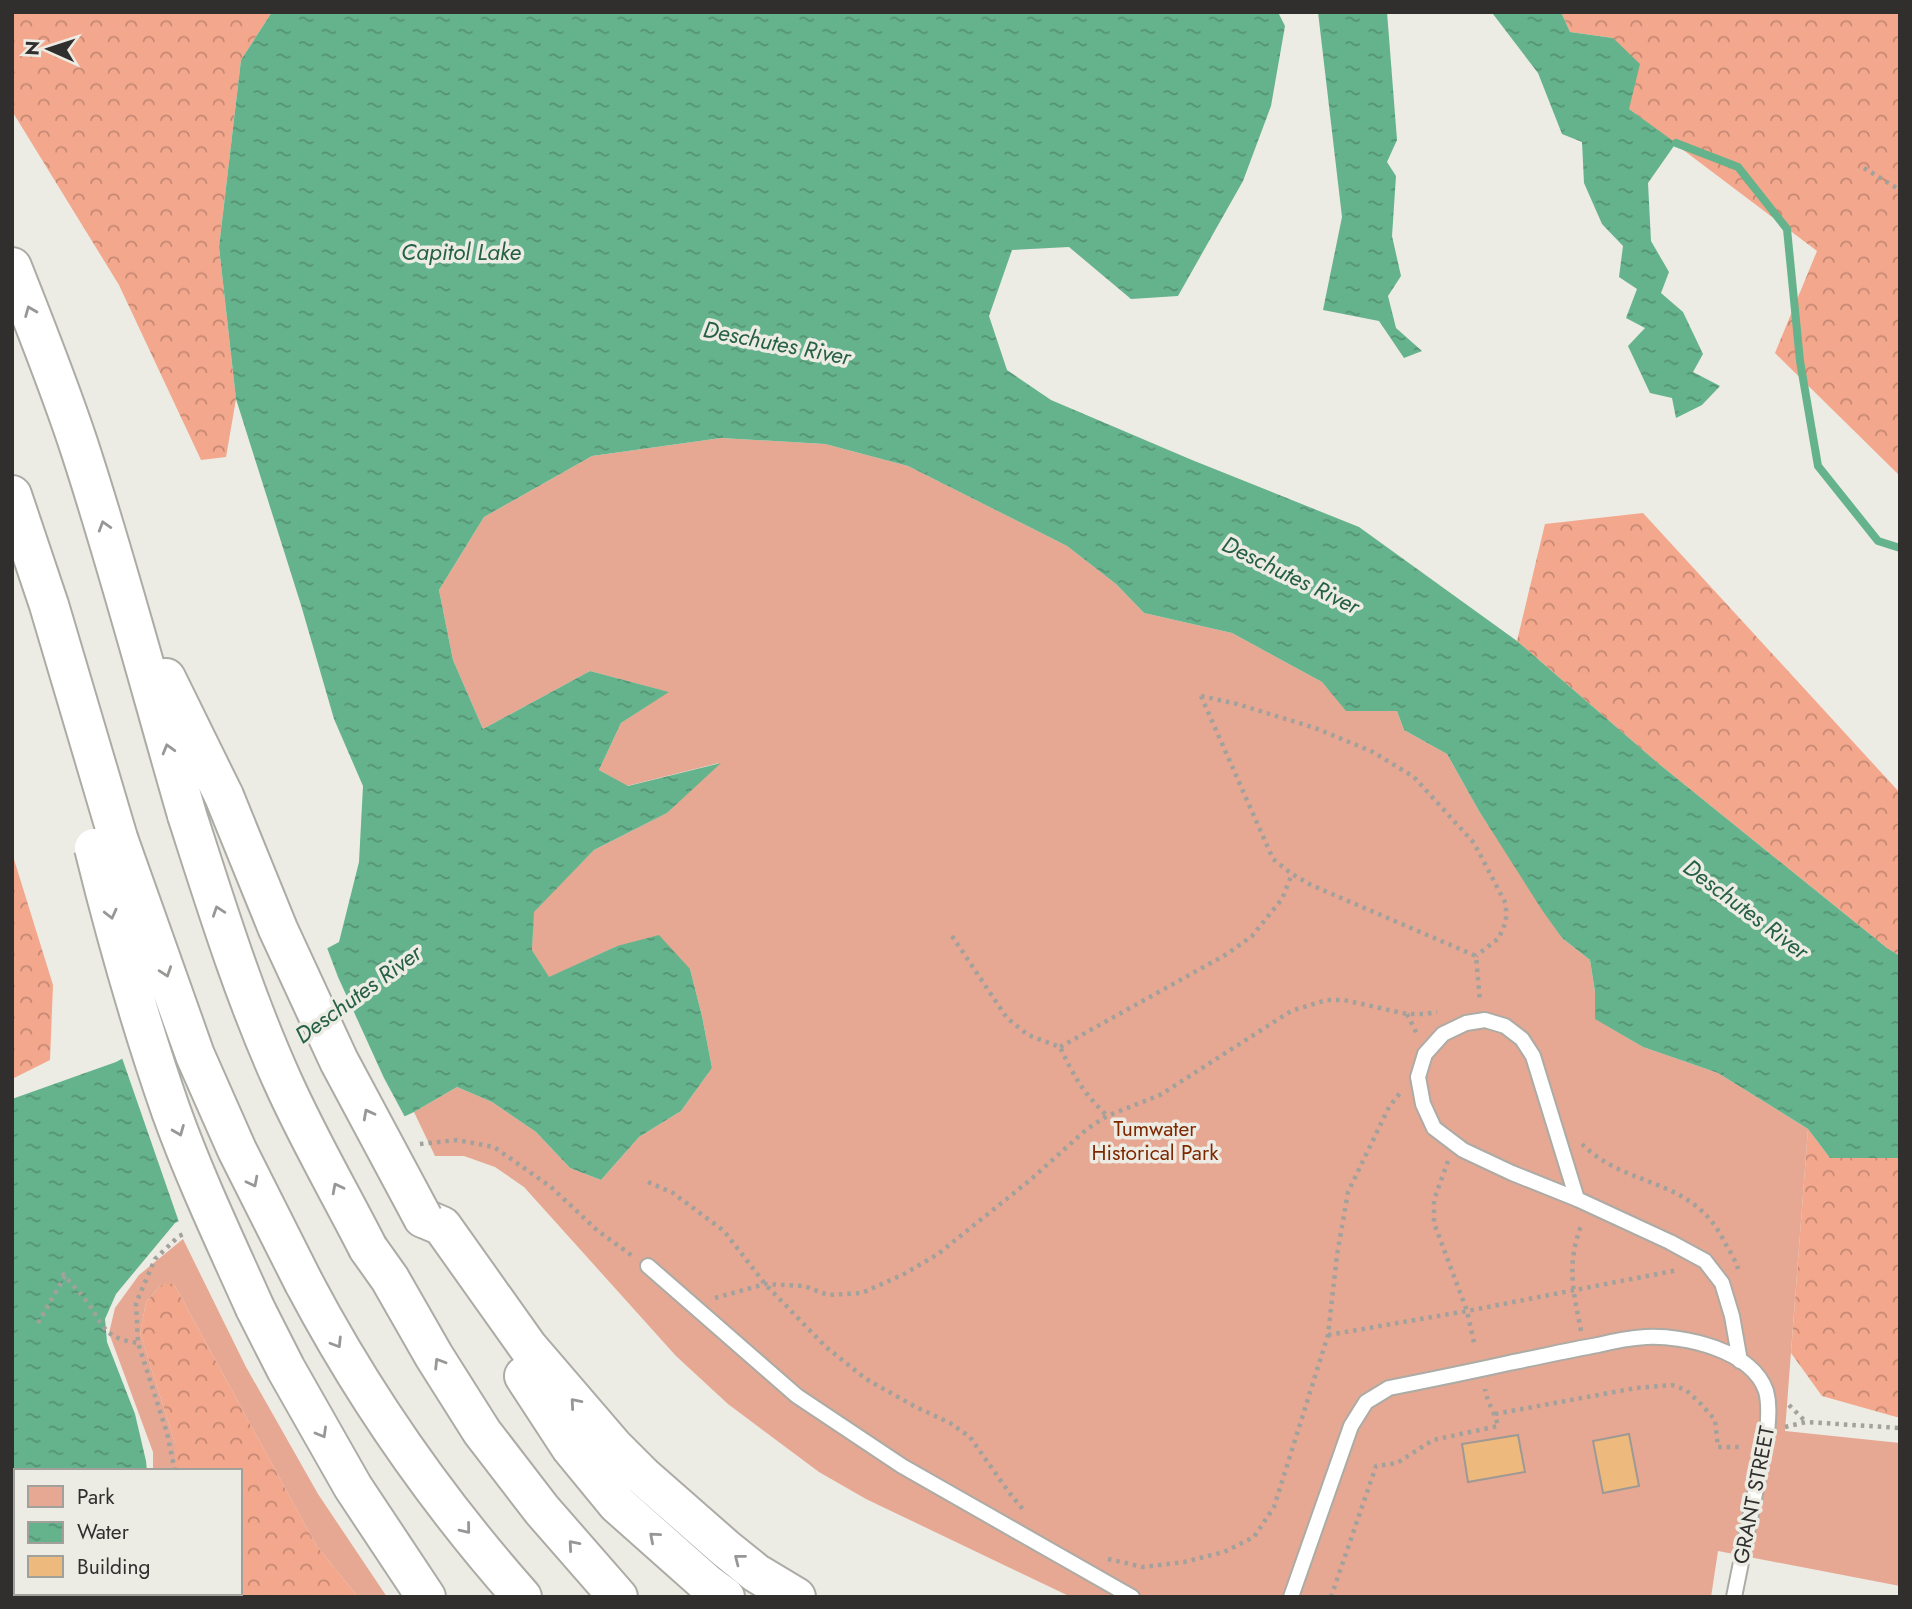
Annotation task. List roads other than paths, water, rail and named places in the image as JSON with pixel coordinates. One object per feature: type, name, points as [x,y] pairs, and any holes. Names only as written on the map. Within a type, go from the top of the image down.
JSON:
[{"type":"highway","points":[[12,267],[81,451],[219,916],[283,1082],[368,1248],[390,1279],[482,1432],[542,1510],[618,1597]]},
{"type":"highway","points":[[12,495],[49,605],[106,843],[116,934],[168,1101],[255,1308],[286,1369],[353,1487],[426,1597]]},
{"type":"highway","points":[[123,592],[224,796],[278,929],[339,1061],[423,1218],[492,1331],[544,1403],[572,1448],[617,1504],[725,1597]]},
{"type":"highway","points":[[106,843],[237,1150],[332,1335],[387,1423],[449,1508],[522,1597]]},
{"type":"highway","points":[[423,1218],[442,1226],[528,1347],[613,1446],[725,1548],[756,1573],[796,1597]]},
{"type":"lane","points":[[1577,1199],[1533,1056],[1522,1039],[1506,1026],[1485,1020],[1466,1023],[1443,1034],[1426,1054],[1418,1077],[1423,1104],[1434,1128],[1463,1150],[1577,1199],[1705,1261],[1722,1283],[1732,1316],[1740,1361]]},
{"type":"lane","points":[[648,1266],[797,1396],[902,1466],[1132,1597]]},
{"type":"lane","points":[[1291,1597],[1351,1426],[1366,1402],[1389,1388],[1645,1337],[1663,1337],[1715,1348],[1740,1361]]},
{"type":"lane","name":"GRANT STREET","points":[[1734,1597],[1765,1446],[1769,1412],[1766,1391],[1759,1379],[1740,1361]]},
{"type":"water","name":"Capitol Lake","points":[[272,12],[1278,12],[1285,26],[1271,106],[1243,181],[1178,296],[1131,299],[1069,247],[1012,250],[989,316],[1007,370],[1051,400],[1359,527],[1517,641],[1659,764],[1900,956],[1900,1158],[1830,1158],[1808,1129],[1718,1073],[1643,1047],[1595,1019],[1595,992],[1590,960],[1562,938],[1542,910],[1479,811],[1447,754],[1404,730],[1397,711],[1346,711],[1322,682],[1232,633],[1144,613],[1116,584],[1067,546],[908,466],[825,444],[721,438],[592,456],[484,517],[439,590],[453,660],[483,729],[590,671],[669,692],[621,723],[599,770],[628,786],[721,763],[667,813],[594,850],[534,912],[532,950],[549,977],[617,946],[659,935],[690,969],[712,1068],[681,1111],[639,1137],[601,1180],[570,1168],[536,1132],[492,1102],[457,1087],[414,1112],[175,1223],[116,1294],[105,1319],[107,1342],[135,1414],[147,1469],[14,1469],[14,1595],[134,1597],[12,1597],[12,1099],[116,1062],[339,942],[359,862],[363,786],[334,719],[236,399],[219,247],[241,60]]},
{"type":"water","points":[[1318,12],[1387,12],[1397,140],[1387,162],[1396,176],[1392,236],[1401,276],[1388,296],[1396,328],[1422,351],[1404,358],[1379,321],[1323,310],[1342,217]]},
{"type":"water","points":[[1488,12],[1561,12],[1570,32],[1613,38],[1640,64],[1629,109],[1676,143],[1648,183],[1651,241],[1669,272],[1661,293],[1683,312],[1703,354],[1693,372],[1720,386],[1702,405],[1676,418],[1672,398],[1650,393],[1628,346],[1645,328],[1626,318],[1637,289],[1619,277],[1623,246],[1602,224],[1584,183],[1582,142],[1562,134],[1538,73],[1493,14]]},
{"type":"waterway","points":[[1676,143],[1738,167],[1787,229],[1800,361],[1818,466],[1878,541],[1900,548]]},
{"type":"water label","name":"Deschutes River","points":[[777,343]]},
{"type":"water label","name":"Deschutes River","points":[[1291,575]]},
{"type":"water label","name":"Deschutes River","points":[[1746,909]]},
{"type":"water label","name":"Deschutes River","points":[[358,994]]},
{"type":"park label","name":"Tumwater Historical Park","points":[[1155,1141]]}]
